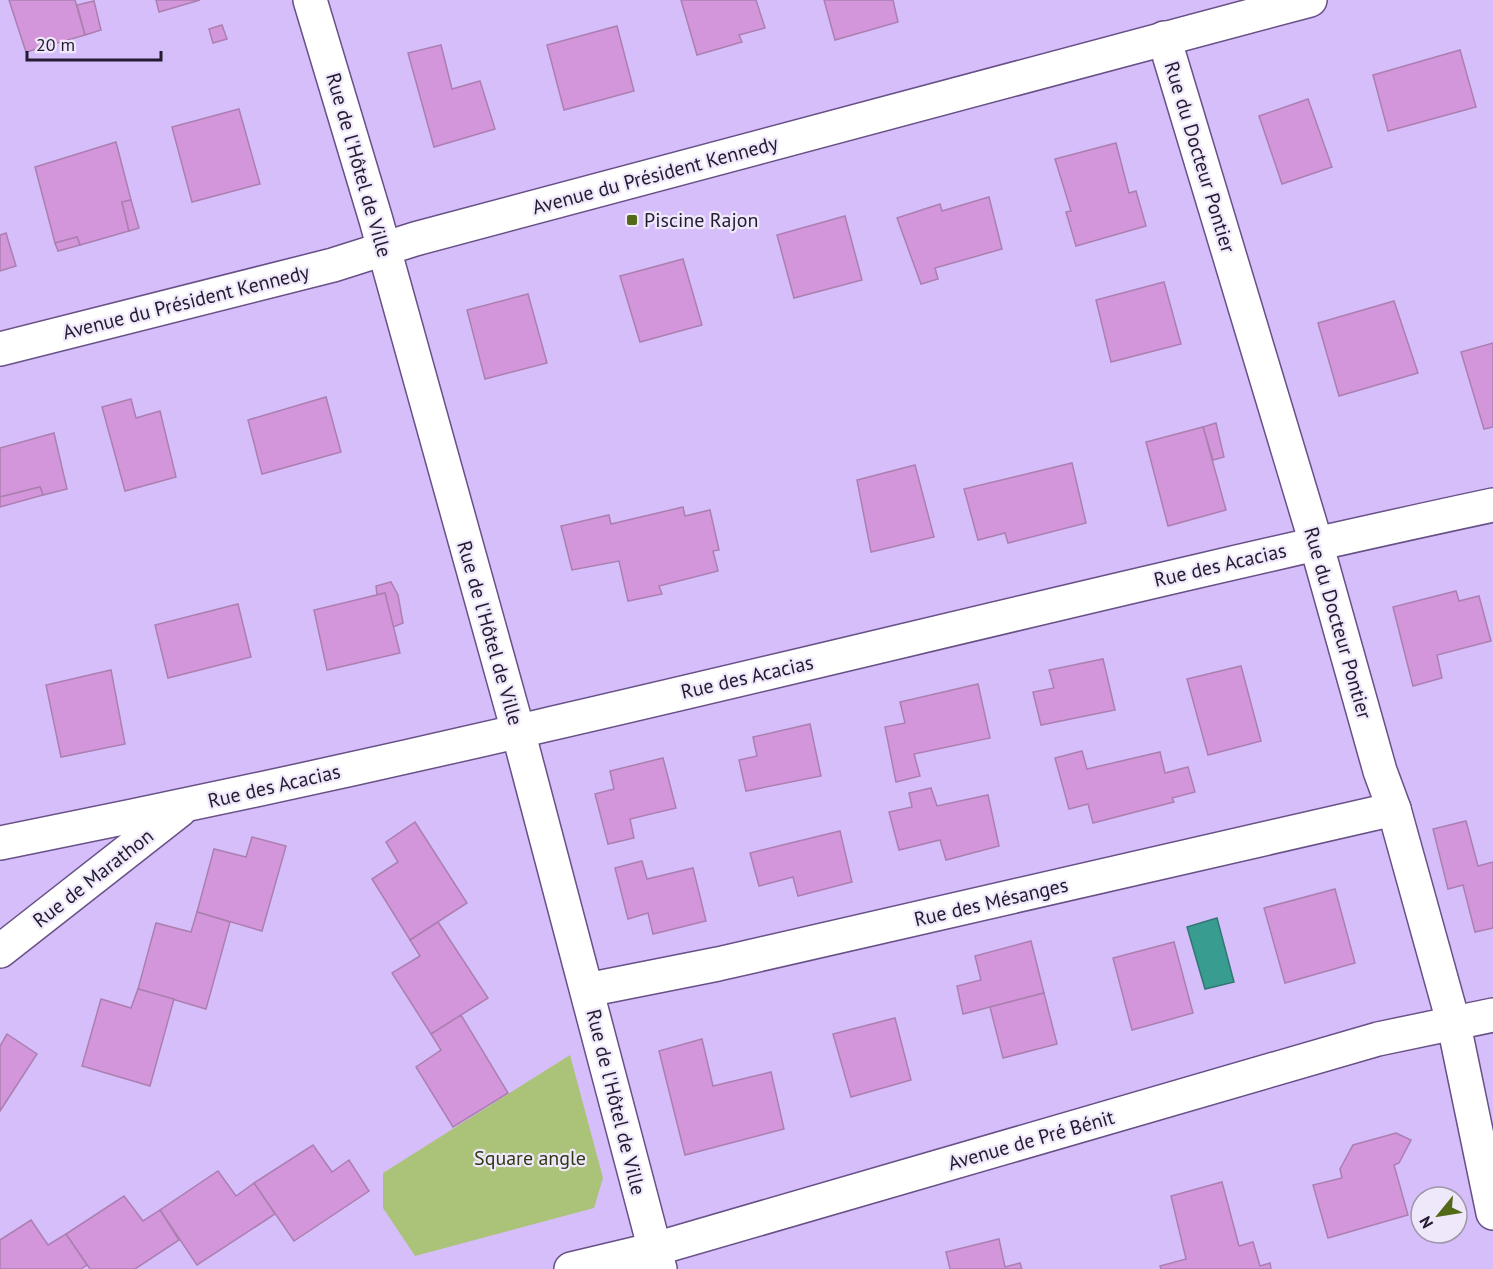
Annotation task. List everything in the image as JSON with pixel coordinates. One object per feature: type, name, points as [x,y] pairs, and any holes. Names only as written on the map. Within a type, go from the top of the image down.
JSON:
[{"type":"street","name":"Rue de l'Hôtel de Ville","points":[[310,0],[384,249],[518,731],[657,1259]]},
{"type":"street","name":"Avenue du Président Kennedy","points":[[0,350],[333,265],[426,236],[1310,0]]},
{"type":"street","name":"Rue du Docteur Pontier","points":[[1164,38],[1316,543],[1380,771],[1394,810],[1454,1025],[1493,1213]]},
{"type":"street","name":"Rue des Acacias","points":[[0,843],[186,806],[518,731],[1316,543],[1493,505]]},
{"type":"street","name":"Rue de Marathon","points":[[0,951],[186,806]]},
{"type":"street","name":"Rue des Mésanges","points":[[587,990],[718,964],[1394,810]]},
{"type":"street","name":"Avenue de Pré Bénit","points":[[571,1269],[657,1259],[1378,1040],[1493,1015]]},
{"type":"green space","name":"Square angle","points":[[570,1055],[603,1178],[594,1208],[415,1256],[383,1208],[383,1173]]},
{"type":"shaded area","points":[[1217,918],[1234,982],[1205,989],[1187,927]]},
{"type":"building","points":[[9,0],[75,0],[85,35],[26,52]]},
{"type":"building","points":[[156,0],[200,0],[159,12]]},
{"type":"building","points":[[681,0],[756,0],[765,28],[739,35],[742,42],[697,55]]},
{"type":"building","points":[[824,0],[893,0],[898,22],[835,40]]},
{"type":"building","points":[[94,1],[101,30],[85,35],[77,5]]},
{"type":"building","points":[[222,25],[227,39],[213,43],[209,29]]},
{"type":"building","points":[[617,26],[634,91],[564,110],[547,45]]},
{"type":"building","points":[[441,45],[452,89],[480,81],[495,129],[434,147],[408,53]]},
{"type":"building","points":[[1460,50],[1476,107],[1388,131],[1373,75]]},
{"type":"building","points":[[1308,99],[1332,167],[1282,184],[1259,116]]},
{"type":"building","points":[[239,109],[260,184],[192,202],[172,127]]},
{"type":"building","points":[[116,142],[131,200],[122,202],[129,231],[80,245],[77,237],[55,243],[35,167]]},
{"type":"building","points":[[1116,143],[1129,193],[1136,191],[1146,226],[1076,246],[1066,212],[1071,211],[1055,159]]},
{"type":"building","points":[[989,197],[1002,249],[935,268],[938,279],[921,284],[897,218],[940,204],[942,211]]},
{"type":"building","points":[[131,200],[139,228],[129,231],[122,202]]},
{"type":"building","points":[[845,216],[862,280],[794,298],[777,235]]},
{"type":"building","points":[[6,233],[16,266],[0,271],[0,235]]},
{"type":"building","points":[[77,237],[80,245],[58,251],[55,243]]},
{"type":"building","points":[[683,259],[702,325],[640,342],[620,276]]},
{"type":"building","points":[[1164,282],[1181,344],[1111,362],[1096,300]]},
{"type":"building","points":[[528,294],[547,363],[485,379],[467,310]]},
{"type":"building","points":[[1394,301],[1418,373],[1339,396],[1318,323]]},
{"type":"building","points":[[1493,343],[1493,427],[1484,429],[1461,352]]},
{"type":"building","points":[[326,397],[341,452],[262,474],[248,420]]},
{"type":"building","points":[[131,399],[136,418],[160,411],[176,477],[125,491],[102,407]]},
{"type":"building","points":[[1216,423],[1224,457],[1213,460],[1203,427]]},
{"type":"building","points":[[1203,427],[1226,510],[1168,526],[1146,442]]},
{"type":"building","points":[[54,433],[67,489],[43,495],[40,487],[0,497],[0,448]]},
{"type":"building","points":[[1072,463],[1086,523],[1008,543],[1005,533],[978,540],[964,489]]},
{"type":"building","points":[[915,465],[934,537],[871,552],[857,480]]},
{"type":"building","points":[[40,487],[43,495],[0,507],[0,497]]},
{"type":"building","points":[[683,507],[685,516],[710,510],[719,550],[713,551],[718,571],[659,586],[662,594],[628,601],[619,561],[572,570],[561,526],[609,515],[611,524]]},
{"type":"building","points":[[391,582],[398,595],[403,623],[393,627],[385,593],[377,595],[376,586]]},
{"type":"building","points":[[1456,591],[1459,601],[1479,596],[1491,641],[1437,655],[1442,678],[1413,686],[1393,607]]},
{"type":"building","points":[[385,593],[400,653],[327,670],[314,610]]},
{"type":"building","points":[[238,604],[251,657],[168,678],[155,625]]},
{"type":"building","points":[[1103,659],[1115,710],[1041,725],[1033,692],[1054,688],[1049,670]]},
{"type":"building","points":[[1241,666],[1261,741],[1208,755],[1187,679]]},
{"type":"building","points":[[111,670],[125,744],[61,757],[46,685]]},
{"type":"building","points":[[978,684],[990,738],[914,754],[920,776],[896,782],[885,727],[905,723],[900,702]]},
{"type":"building","points":[[810,724],[821,776],[746,791],[739,760],[757,756],[753,737]]},
{"type":"building","points":[[1082,751],[1087,769],[1160,752],[1165,773],[1188,767],[1195,792],[1172,798],[1174,802],[1093,823],[1088,804],[1069,809],[1055,758]]},
{"type":"building","points":[[663,758],[676,808],[630,819],[634,838],[608,844],[595,794],[614,789],[610,771]]},
{"type":"building","points":[[931,788],[937,806],[988,795],[999,846],[946,860],[940,840],[899,850],[889,812],[912,807],[909,793]]},
{"type":"building","points":[[1466,821],[1478,866],[1493,862],[1493,928],[1475,932],[1463,885],[1448,889],[1433,829]]},
{"type":"building","points":[[415,822],[467,903],[410,940],[372,879],[398,862],[386,842]]},
{"type":"building","points":[[840,831],[852,882],[798,896],[793,877],[759,886],[750,853]]},
{"type":"building","points":[[252,837],[286,846],[262,931],[197,912],[214,849],[246,857]]},
{"type":"building","points":[[642,861],[647,879],[693,868],[706,921],[653,934],[648,913],[628,919],[615,868]]},
{"type":"building","points":[[1335,889],[1355,963],[1285,983],[1264,908]]},
{"type":"building","points":[[197,912],[230,922],[206,1009],[138,989],[156,923],[191,932]]},
{"type":"building","points":[[438,922],[488,998],[431,1034],[392,973],[420,956],[410,940]]},
{"type":"building","points":[[1031,941],[1044,993],[963,1014],[957,986],[981,980],[975,956]]},
{"type":"building","points":[[1174,942],[1193,1013],[1132,1030],[1113,958]]},
{"type":"building","points":[[138,989],[174,999],[150,1086],[82,1066],[101,999],[131,1008]]},
{"type":"building","points":[[1044,993],[1057,1044],[1003,1058],[990,1007]]},
{"type":"building","points":[[461,1015],[508,1093],[453,1127],[416,1067],[441,1050],[431,1034]]},
{"type":"building","points":[[895,1018],[911,1080],[851,1097],[833,1034]]},
{"type":"building","points":[[7,1034],[37,1054],[0,1111],[0,1046]]},
{"type":"building","points":[[702,1039],[713,1086],[771,1072],[784,1129],[685,1155],[659,1051]]},
{"type":"building","points":[[1396,1133],[1411,1140],[1399,1163],[1394,1165],[1408,1215],[1328,1238],[1313,1185],[1342,1178],[1340,1169],[1353,1145]]},
{"type":"building","points":[[313,1145],[332,1172],[349,1160],[369,1191],[294,1241],[254,1183]]},
{"type":"building","points":[[218,1171],[236,1196],[254,1183],[275,1214],[197,1265],[160,1210]]},
{"type":"building","points":[[1222,1182],[1239,1246],[1253,1242],[1260,1266],[1270,1263],[1271,1269],[1161,1269],[1160,1266],[1186,1259],[1171,1196]]},
{"type":"building","points":[[124,1196],[143,1221],[160,1210],[179,1240],[135,1269],[90,1269],[66,1234]]},
{"type":"building","points":[[31,1220],[48,1245],[66,1234],[87,1265],[81,1269],[0,1269],[0,1240]]},
{"type":"building","points":[[999,1239],[1005,1267],[1020,1263],[1022,1269],[950,1269],[946,1252]]},
{"type":"place","name":"Piscine Rajon","points":[[632,220]]}]
